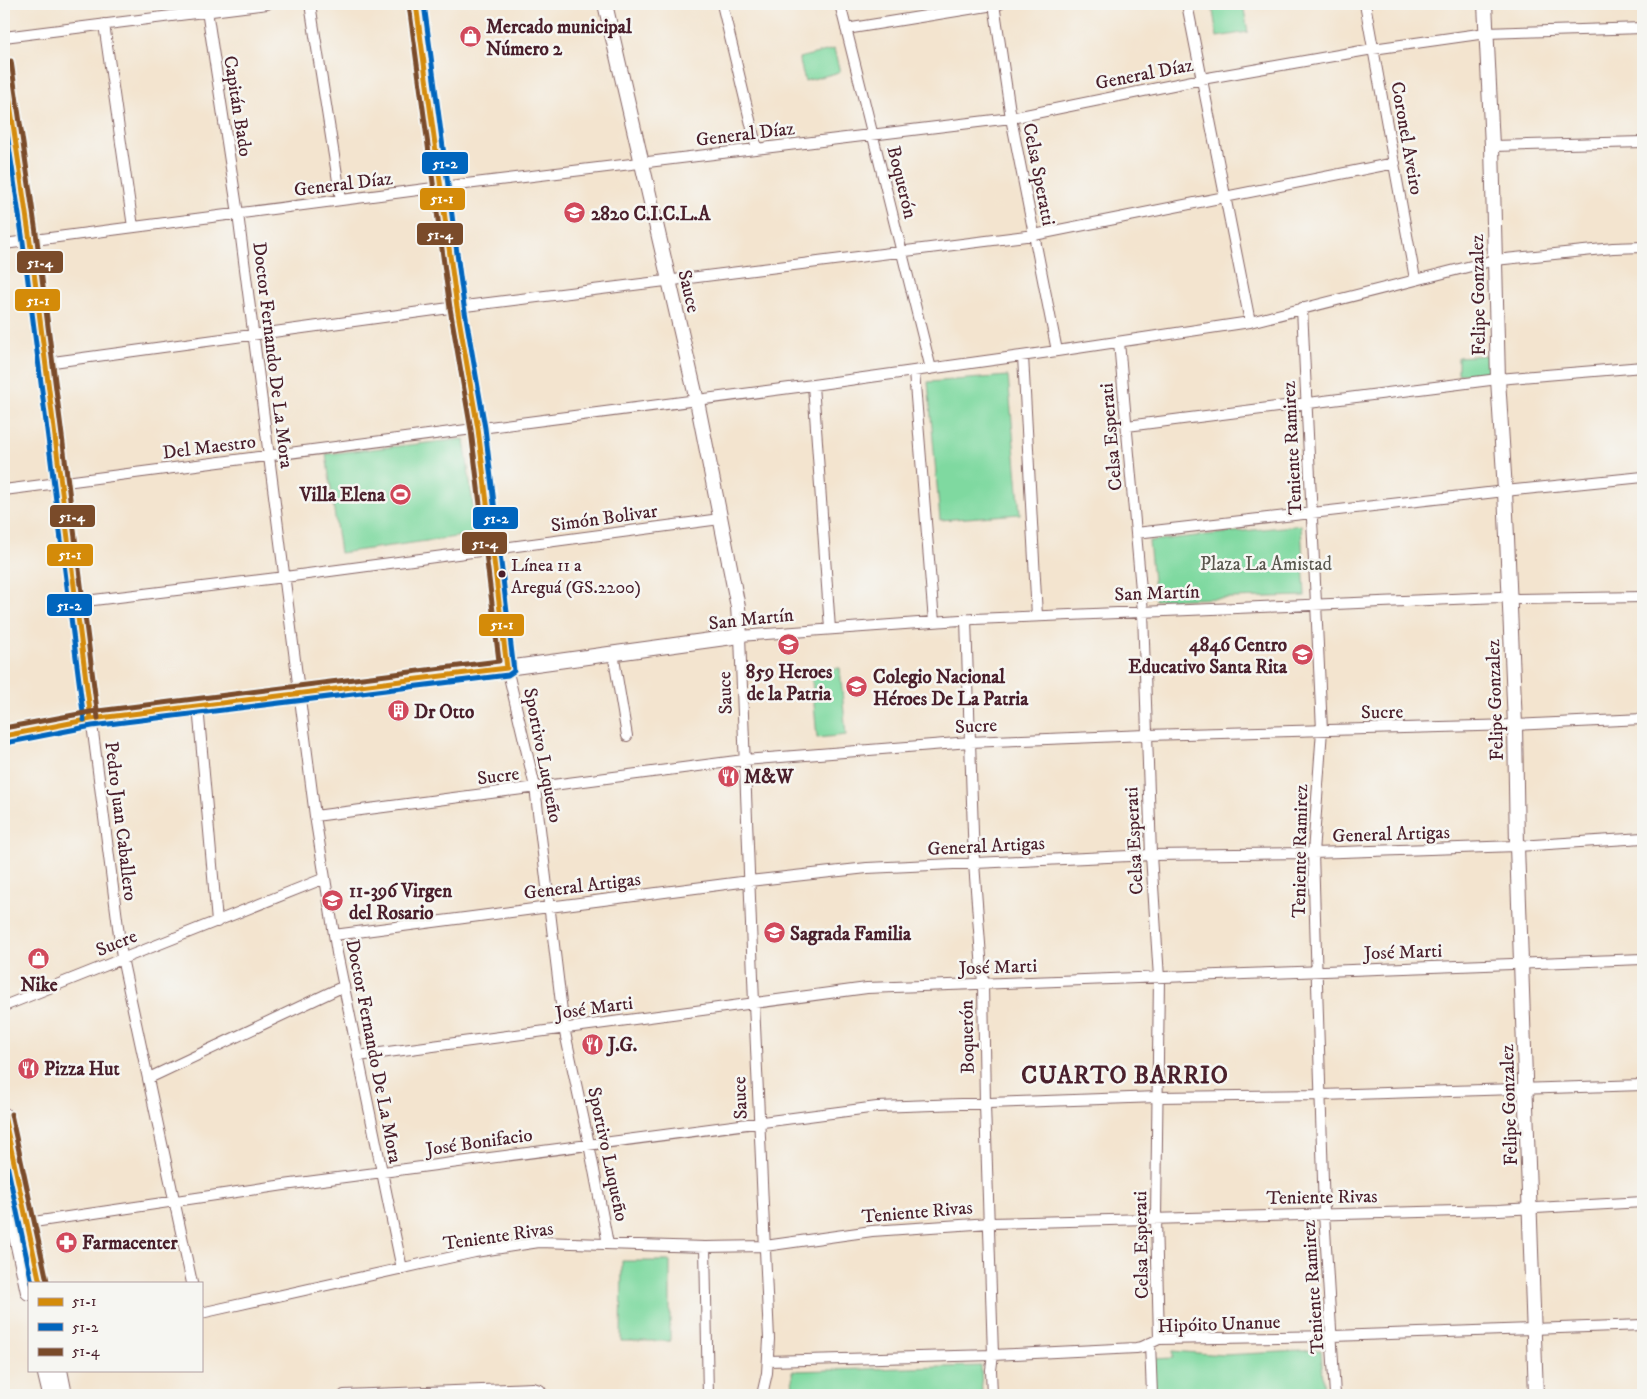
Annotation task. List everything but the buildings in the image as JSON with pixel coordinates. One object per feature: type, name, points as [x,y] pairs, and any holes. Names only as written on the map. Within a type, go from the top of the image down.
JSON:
[{"type":"main road","points":[[4,1116],[40,1282]]},
{"type":"main road","points":[[4,1176],[28,1287]]},
{"type":"main road","points":[[45,1372],[51,1395]]},
{"type":"main road","points":[[59,1372],[64,1395]]},
{"type":"street","points":[[4,37],[104,24],[206,7],[267,4]]},
{"type":"street","points":[[310,4],[341,200]]},
{"type":"street","name":"Sportivo Luqueño","points":[[416,4],[457,307],[478,428],[508,668],[535,787],[564,1028],[608,1244]]},
{"type":"street","name":"Sauce","points":[[606,4],[696,400],[738,607],[758,1123],[769,1339],[768,1361],[762,1395]]},
{"type":"street","points":[[722,4],[757,149]]},
{"type":"street","name":"Boquerón","points":[[840,4],[931,369]]},
{"type":"street","points":[[846,29],[996,4]]},
{"type":"street","name":"Celsa Speratti","points":[[996,4],[1011,118],[1057,351]]},
{"type":"street","points":[[1187,4],[1250,322]]},
{"type":"street","name":"Coronel Aveiro","points":[[1365,4],[1415,279]]},
{"type":"street","name":"Felipe Gonzalez","points":[[1484,4],[1492,146],[1498,380],[1505,491],[1514,725],[1536,1395]]},
{"type":"street","name":"Capitán Bado","points":[[206,7],[238,214]]},
{"type":"street","points":[[104,24],[133,227]]},
{"type":"street","name":"General Díaz","points":[[4,244],[441,187],[1011,118],[1202,79],[1373,49],[1486,32],[1643,28]]},
{"type":"street","name":"Pedro Juan Caballero","points":[[4,62],[30,241],[122,958],[192,1282]]},
{"type":"street","points":[[1492,146],[1643,142]]},
{"type":"street","points":[[46,363],[457,307],[1034,235],[1395,163]]},
{"type":"street","name":"Doctor Fernando De La Mora","points":[[238,214],[315,816],[334,935],[402,1269]]},
{"type":"street","name":"Del Maestro","points":[[4,490],[813,386],[1119,342],[1250,322],[1495,260],[1613,248],[1643,247]]},
{"type":"street","name":"Teniente Ramirez","points":[[1302,308],[1322,730],[1313,853],[1324,1214],[1333,1336],[1335,1395]]},
{"type":"street","name":"Celsa Esperati","points":[[1119,342],[1143,612],[1151,855],[1159,978],[1152,1395]]},
{"type":"street","points":[[1023,356],[1037,616]]},
{"type":"street","points":[[1126,426],[1498,380],[1643,367]]},
{"type":"street","points":[[911,372],[934,622]]},
{"type":"street","points":[[813,386],[830,629]]},
{"type":"street","points":[[1136,533],[1505,491],[1643,478]]},
{"type":"street","name":"Simón Bolivar","points":[[76,602],[285,577],[720,519]]},
{"type":"street","name":"San Martín","points":[[4,736],[91,719],[508,668],[740,636],[966,619],[1500,597],[1643,597]]},
{"type":"street","name":"Boquerón","points":[[966,619],[974,863],[983,984],[993,1355],[991,1370],[992,1395]]},
{"type":"street","points":[[613,653],[626,736]]},
{"type":"street","points":[[198,706],[217,922]]},
{"type":"street","name":"Sucre","points":[[315,816],[744,760],[970,742],[1514,725],[1643,719]]},
{"type":"street","name":"General Artigas","points":[[334,935],[749,881],[867,868],[1151,855],[1313,853],[1517,846],[1643,838]]},
{"type":"street","name":"Sucre","points":[[4,1006],[325,878]]},
{"type":"street","name":"José Marti","points":[[358,1056],[867,988],[1643,960]]},
{"type":"street","points":[[149,1078],[344,986]]},
{"type":"street","name":"José Bonifacio","points":[[27,1223],[382,1172],[877,1107],[1158,1097],[1320,1095],[1643,1085]]},
{"type":"street","name":"Teniente Rivas","points":[[202,1313],[475,1252],[539,1242],[705,1247],[764,1246],[872,1231],[990,1223],[1530,1209],[1643,1202]]},
{"type":"street","points":[[705,1247],[708,1395]]},
{"type":"street","name":"Hipóito Unanue","points":[[768,1361],[993,1355],[1136,1348],[1154,1341],[1643,1325]]},
{"type":"street","points":[[344,1395],[433,1394],[533,1388],[542,1393]]},
{"type":"green space","points":[[1212,4],[1243,4],[1248,32],[1217,37]]},
{"type":"green space","points":[[834,49],[840,72],[805,81],[799,58]]},
{"type":"green space","points":[[1488,355],[1489,373],[1458,374],[1458,357]]},
{"type":"green space","points":[[1008,376],[1020,514],[940,520],[928,382]]},
{"type":"green space","name":"Villa Elena","points":[[464,439],[477,534],[340,553],[326,454]]},
{"type":"green space","name":"Plaza La Amistad","points":[[1301,525],[1305,596],[1155,600],[1149,541]]},
{"type":"green space","points":[[840,668],[846,735],[817,738],[811,670]]},
{"type":"green space","points":[[622,1261],[670,1261],[670,1341],[621,1341]]},
{"type":"green space","points":[[1321,1350],[1324,1395],[1154,1395],[1152,1359],[1173,1358],[1173,1351],[1223,1355]]},
{"type":"green space","points":[[981,1366],[982,1395],[793,1395],[792,1371]]},
{"type":"transit line","name":"51-1","points":[[4,736],[91,719],[507,668],[478,429],[457,307],[416,4]]},
{"type":"transit line","name":"51-2","points":[[5,743],[92,726],[508,675],[514,671],[485,428],[464,306],[424,4]]},
{"type":"transit line","name":"51-4","points":[[4,728],[90,712],[499,661],[471,430],[450,308],[409,5]]},
{"type":"transit line","name":"51-4","points":[[11,61],[37,240],[98,718]]},
{"type":"transit line","name":"51-1","points":[[4,62],[30,241],[91,719]]},
{"type":"transit line","name":"51-2","points":[[4,112],[23,242],[84,720]]},
{"type":"transit line","name":"51-4","points":[[11,1114],[47,1281]]},
{"type":"transit line","name":"51-1","points":[[4,1116],[40,1282]]},
{"type":"transit line","name":"51-2","points":[[4,1150],[32,1282]]},
{"type":"place","name":"Mercado municipal Número 2","points":[[470,37]]},
{"type":"place","name":"2820 C.I.C.L.A","points":[[575,213]]},
{"type":"place","name":"Villa Elena","points":[[401,494]]},
{"type":"place","name":"Línea 11 a Areguá (GS.2200)","points":[[502,574]]},
{"type":"place","name":"859 Heroes de la Patria","points":[[789,645]]},
{"type":"place","name":"4846 Centro Educativo Santa Rita","points":[[1303,655]]},
{"type":"place","name":"Colegio Nacional Héroes De La Patria","points":[[857,687]]},
{"type":"place","name":"Dr Otto","points":[[398,711]]},
{"type":"place","name":"M&W","points":[[728,776]]},
{"type":"place","name":"11-396 Virgen del Rosario","points":[[333,901]]},
{"type":"place","name":"Sagrada Familia","points":[[774,933]]},
{"type":"place","name":"Nike","points":[[39,958]]},
{"type":"place","name":"J.G.","points":[[592,1044]]},
{"type":"place","name":"Pizza Hut","points":[[28,1068]]},
{"type":"place","name":"Farmacenter","points":[[66,1242]]},
{"type":"district","name":"CUARTO BARRIO","points":[[1125,1075]]}]
